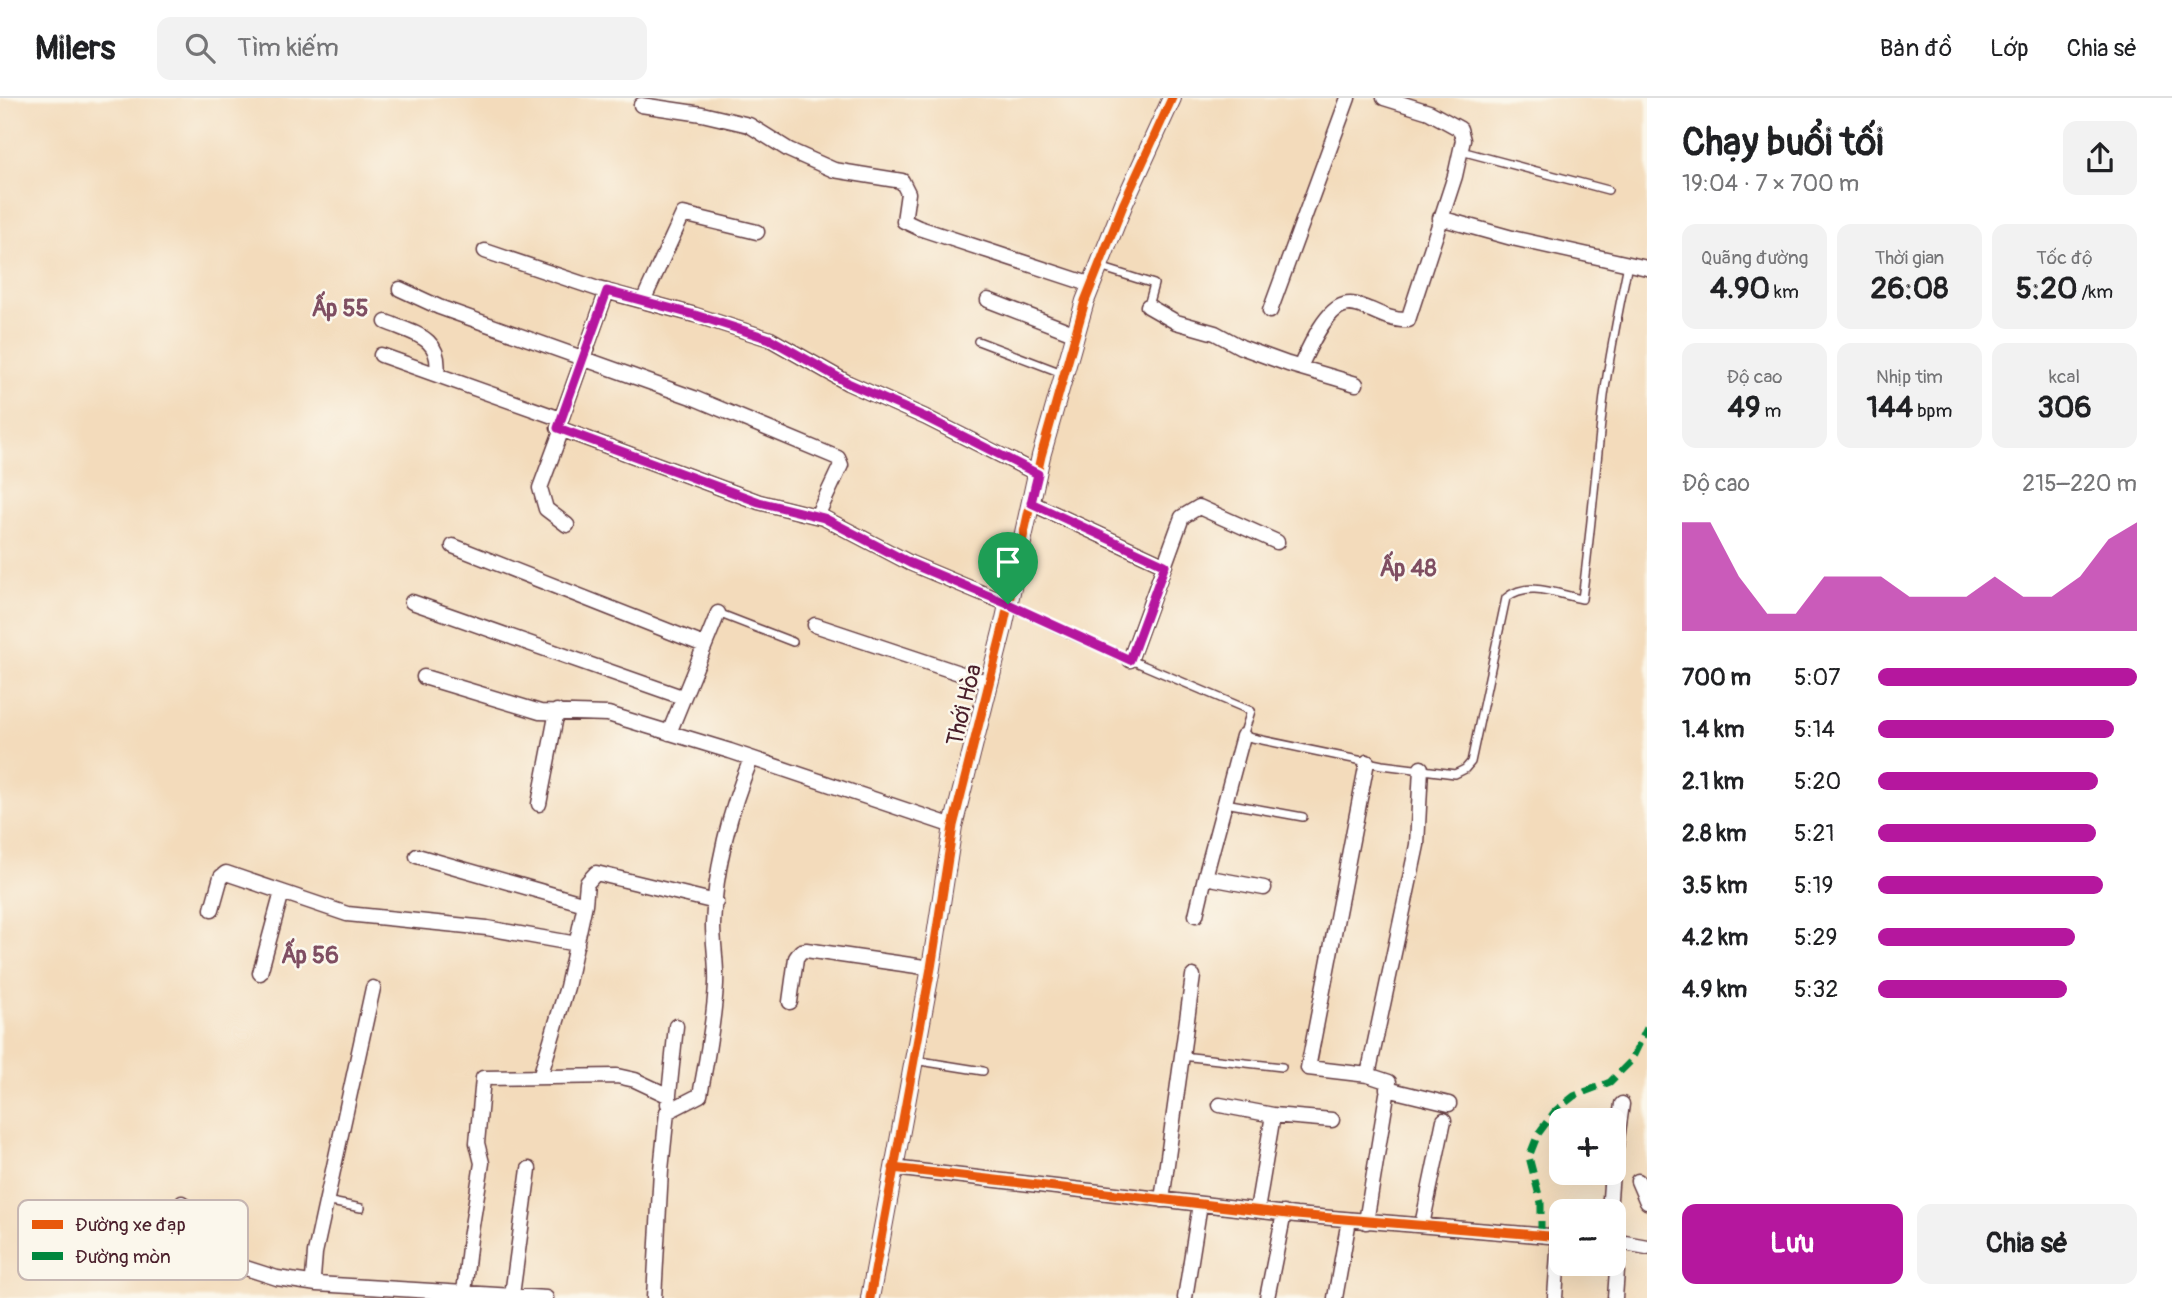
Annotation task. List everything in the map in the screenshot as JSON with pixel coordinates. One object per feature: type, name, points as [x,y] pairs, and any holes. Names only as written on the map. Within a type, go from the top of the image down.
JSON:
[{"type":"street","name":"Thới Hòa","points":[[870,1298],[953,826],[1038,474],[1064,373],[1092,285],[1124,203],[1172,98]]},
{"type":"street","points":[[1270,311],[1348,98]]},
{"type":"street","points":[[1300,367],[1317,332],[1341,306],[1357,304],[1392,318],[1408,320],[1461,151],[1463,135],[1460,129],[1429,112],[1384,98]]},
{"type":"street","points":[[641,105],[702,114],[749,125],[789,150],[834,170],[902,181],[908,193],[904,221],[1092,285]]},
{"type":"street","points":[[643,301],[683,214],[757,232]]},
{"type":"street","points":[[1440,218],[1512,238],[1647,268]]},
{"type":"street","points":[[485,250],[607,291],[770,339],[848,383],[925,417],[1038,474]]},
{"type":"street","points":[[400,289],[461,315],[694,398],[839,459],[841,465],[817,516]]},
{"type":"street","points":[[567,525],[546,509],[540,488],[607,291]]},
{"type":"street","points":[[988,300],[1076,334]]},
{"type":"street","points":[[1148,306],[1176,322],[1214,333],[1241,347],[1356,384]]},
{"type":"street","points":[[386,322],[429,342],[436,350],[439,360],[437,374]]},
{"type":"street","points":[[382,355],[437,374],[759,502],[817,516],[910,563],[1008,604]]},
{"type":"street","points":[[1031,503],[1165,565]]},
{"type":"street","points":[[1130,660],[1182,517],[1199,507],[1277,542]]},
{"type":"street","points":[[453,546],[704,645]]},
{"type":"street","points":[[412,602],[682,697]]},
{"type":"street","points":[[669,733],[719,613]]},
{"type":"street","points":[[815,625],[989,683]]},
{"type":"street","points":[[424,677],[540,712],[608,714],[953,826]]},
{"type":"street","points":[[539,804],[557,711]]},
{"type":"street","points":[[1196,915],[1243,736]]},
{"type":"street","points":[[667,1112],[700,1095],[716,983],[713,926],[716,902],[739,786],[751,759]]},
{"type":"street","points":[[1366,1222],[1389,1082],[1368,1075],[1308,1068],[1367,762]]},
{"type":"street","points":[[1368,1075],[1418,845],[1421,768]]},
{"type":"street","points":[[417,856],[585,904]]},
{"type":"street","points":[[212,909],[221,877],[226,873],[328,909],[368,918],[487,929],[577,944]]},
{"type":"street","points":[[540,1077],[577,944],[587,883],[596,873],[716,902]]},
{"type":"street","points":[[1205,877],[1264,888]]},
{"type":"street","points":[[260,973],[282,892]]},
{"type":"street","points":[[790,1002],[796,958],[802,951],[930,968]]},
{"type":"street","points":[[1162,1200],[1193,976]]},
{"type":"street","points":[[317,1284],[313,1278],[314,1253],[373,988]]},
{"type":"street","points":[[654,1298],[661,1170],[676,1026]]},
{"type":"street","points":[[464,1293],[482,1163],[477,1143],[483,1078],[617,1076],[635,1080],[669,1096]]},
{"type":"street","points":[[1387,1089],[1448,1104]]},
{"type":"street","points":[[1621,1108],[1622,1104]]},
{"type":"street","points":[[1220,1105],[1273,1115],[1332,1120]]},
{"type":"street","points":[[1257,1210],[1273,1115]]},
{"type":"street","points":[[1422,1225],[1444,1120]]},
{"type":"street","points":[[893,1168],[1366,1222],[1549,1236]]},
{"type":"street","points":[[512,1295],[529,1169]]},
{"type":"street","points":[[1638,1181],[1647,1202]]},
{"type":"street","points":[[1185,1298],[1200,1204]]},
{"type":"street","points":[[1267,1298],[1284,1213]]},
{"type":"street","points":[[1335,1298],[1349,1220]]},
{"type":"street","points":[[1626,1244],[1647,1247]]},
{"type":"street","points":[[248,1269],[277,1278],[317,1284],[546,1298]]},
{"type":"street","points":[[1555,1298],[1557,1276]]},
{"type":"street","points":[[1615,1276],[1615,1298]]},
{"type":"lane","points":[[1461,151],[1608,190]]},
{"type":"lane","points":[[1008,604],[1251,711],[1243,736],[1367,762],[1455,774],[1465,769],[1471,762],[1506,598],[1517,590],[1528,587],[1582,599],[1604,397],[1628,264]]},
{"type":"lane","points":[[1099,266],[1154,284],[1148,306]]},
{"type":"lane","points":[[978,341],[1064,373]]},
{"type":"lane","points":[[719,613],[793,642]]},
{"type":"lane","points":[[1225,803],[1303,817]]},
{"type":"lane","points":[[1182,1056],[1282,1068]]},
{"type":"lane","points":[[913,1060],[983,1070]]},
{"type":"lane","points":[[325,1200],[361,1208]]},
{"type":"marked path","points":[[1541,1235],[1541,1203],[1529,1157],[1538,1134],[1555,1111],[1574,1096],[1610,1082],[1631,1061],[1647,1028]]},
{"type":"cycle path","points":[[870,1298],[931,968],[953,826],[1003,628],[1041,456],[1085,301],[1124,203],[1172,98]]},
{"type":"cycle path","points":[[607,291],[558,428],[759,502],[824,518],[910,563],[1008,604]]},
{"type":"cycle path","points":[[893,1168],[1296,1215],[1549,1236]]},
{"type":"district","name":"Ấp 55","points":[[340,308]]},
{"type":"district","name":"Ấp 48","points":[[1408,568]]},
{"type":"district","name":"Ấp 56","points":[[310,955]]},
{"type":"route","points":[[607,291],[770,339],[848,383],[925,417],[1038,474],[1031,503],[1165,565],[1130,660],[1008,604],[910,563],[824,518],[759,502],[558,428],[607,291]]}]
